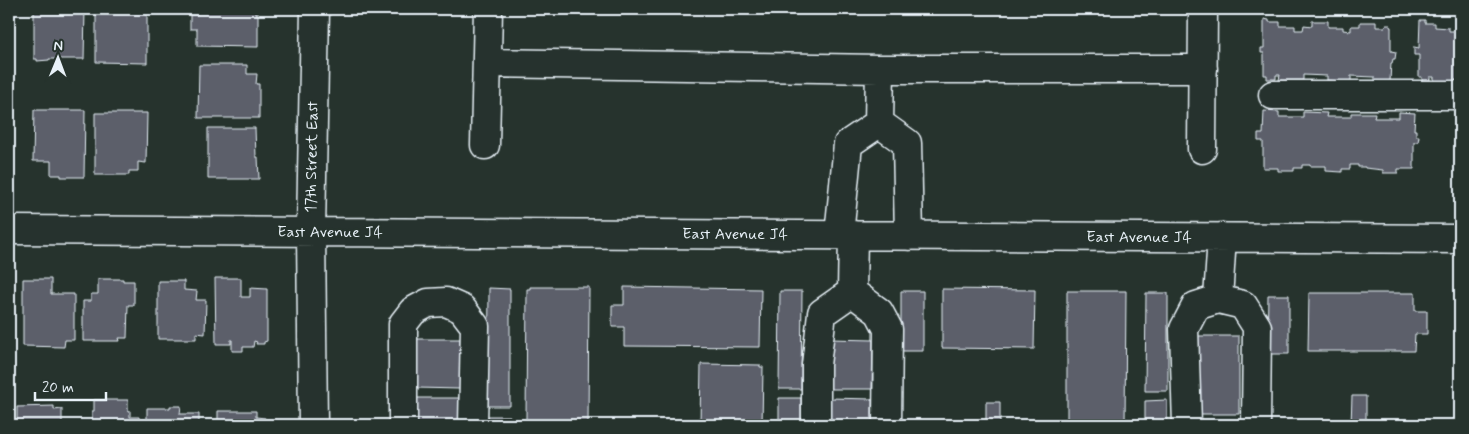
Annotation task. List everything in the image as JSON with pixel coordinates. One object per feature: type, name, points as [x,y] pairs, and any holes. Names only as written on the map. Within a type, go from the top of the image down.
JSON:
[{"type":"street","name":"17th Street East","points":[[313,425],[311,232],[315,9]]},
{"type":"street","points":[[485,146],[488,9]]},
{"type":"street","points":[[1202,148],[1203,9]]},
{"type":"street","points":[[488,62],[880,69],[1203,69]]},
{"type":"street","points":[[879,123],[880,69]]},
{"type":"street","points":[[1273,95],[1460,95]]},
{"type":"street","points":[[879,123],[848,144],[846,235],[852,292],[879,312],[888,329],[887,425]]},
{"type":"street","points":[[879,123],[907,143],[909,236]]},
{"type":"street","name":"East Avenue J4","points":[[9,230],[1460,239]]},
{"type":"street","points":[[1218,299],[1222,237]]},
{"type":"street","points":[[816,425],[816,365],[822,314],[852,292]]},
{"type":"street","points":[[1186,425],[1184,329],[1196,306],[1218,299],[1242,305],[1257,327],[1256,425]]},
{"type":"street","points":[[404,425],[403,324],[413,311],[428,303],[446,302],[462,309],[474,326],[473,425]]},
{"type":"building","points":[[34,9],[85,9],[84,59],[37,61],[37,59],[34,59]]},
{"type":"building","points":[[96,9],[130,9],[130,12],[147,12],[147,63],[96,62]]},
{"type":"building","points":[[197,9],[255,9],[255,13],[258,13],[258,47],[197,46],[197,29],[190,29],[190,15],[197,15]]},
{"type":"building","points":[[1264,19],[1269,20],[1269,22],[1280,22],[1280,26],[1295,26],[1295,30],[1303,30],[1304,25],[1312,26],[1312,21],[1328,21],[1328,27],[1343,27],[1343,30],[1351,31],[1351,26],[1360,26],[1360,22],[1376,22],[1376,27],[1390,25],[1391,51],[1396,52],[1395,59],[1391,63],[1390,81],[1387,81],[1387,84],[1378,84],[1378,81],[1375,81],[1375,77],[1351,76],[1351,81],[1327,80],[1327,76],[1303,75],[1303,80],[1279,80],[1280,75],[1276,75],[1276,79],[1267,79],[1267,75],[1264,75],[1264,53],[1261,53],[1261,48],[1264,48]]},
{"type":"building","points":[[1420,20],[1425,20],[1425,23],[1435,23],[1435,27],[1449,28],[1449,31],[1460,30],[1460,85],[1434,81],[1434,77],[1430,77],[1430,80],[1422,80],[1422,77],[1419,77],[1419,55],[1414,55],[1414,47],[1419,48]]},
{"type":"building","points":[[199,65],[247,65],[247,74],[257,74],[256,84],[259,84],[259,118],[198,118]]},
{"type":"building","points":[[34,110],[85,110],[84,177],[51,175],[51,161],[33,161]]},
{"type":"building","points":[[1264,111],[1279,112],[1279,117],[1303,117],[1303,112],[1327,113],[1326,117],[1351,117],[1351,113],[1375,113],[1374,118],[1399,118],[1399,112],[1415,113],[1414,130],[1416,130],[1416,136],[1419,136],[1418,142],[1414,142],[1414,169],[1398,169],[1398,173],[1383,173],[1383,170],[1358,167],[1358,165],[1350,165],[1350,169],[1342,169],[1342,172],[1326,171],[1326,166],[1310,165],[1294,168],[1294,171],[1278,171],[1278,168],[1263,168],[1263,141],[1258,141],[1258,134],[1263,134]]},
{"type":"building","points":[[95,113],[147,113],[146,163],[138,162],[138,171],[129,171],[129,175],[95,175]]},
{"type":"building","points":[[208,128],[255,128],[259,179],[208,179]]},
{"type":"building","points":[[215,278],[241,278],[241,297],[250,297],[250,288],[267,289],[267,341],[264,344],[256,344],[257,342],[254,341],[253,347],[243,347],[243,351],[232,351],[232,340],[231,344],[216,344]]},
{"type":"building","points":[[23,279],[51,279],[51,294],[74,294],[74,340],[65,340],[64,347],[23,346]]},
{"type":"building","points":[[98,279],[134,281],[134,305],[128,305],[127,338],[119,338],[120,341],[83,341],[83,301],[91,301],[91,294],[98,294]]},
{"type":"building","points":[[158,281],[184,281],[184,290],[197,291],[196,300],[206,300],[205,334],[196,333],[196,339],[158,339]]},
{"type":"building","points":[[530,287],[589,287],[588,424],[529,423],[529,421],[526,421],[527,289],[530,289]]},
{"type":"building","points":[[624,287],[761,289],[760,347],[624,346],[624,327],[612,327],[612,305],[624,305]]},
{"type":"building","points":[[489,288],[510,289],[510,406],[488,406]]},
{"type":"building","points":[[942,289],[1035,290],[1034,349],[942,348]]},
{"type":"building","points":[[780,291],[802,291],[801,389],[779,389]]},
{"type":"building","points":[[901,291],[923,291],[923,351],[901,351]]},
{"type":"building","points":[[1067,291],[1126,291],[1125,425],[1067,425]]},
{"type":"building","points":[[1146,293],[1168,293],[1168,391],[1145,391]]},
{"type":"building","points":[[1309,293],[1415,293],[1415,311],[1427,311],[1427,334],[1415,334],[1414,351],[1308,351]]},
{"type":"building","points":[[1268,295],[1289,295],[1289,354],[1267,354]]},
{"type":"building","points":[[1196,336],[1239,336],[1239,414],[1196,414]]},
{"type":"building","points":[[417,339],[460,339],[460,389],[417,388]]},
{"type":"building","points":[[830,339],[873,340],[872,389],[829,389]]},
{"type":"building","points":[[701,364],[760,365],[760,367],[763,367],[762,425],[700,425]]},
{"type":"building","points":[[1352,396],[1366,396],[1366,425],[1351,425]]},
{"type":"building","points":[[416,398],[460,398],[460,425],[416,425]]},
{"type":"building","points":[[779,398],[801,398],[801,425],[779,425]]},
{"type":"building","points":[[829,398],[872,399],[872,425],[829,425]]},
{"type":"building","points":[[94,400],[128,400],[130,417],[139,417],[139,425],[92,425]]},
{"type":"building","points":[[1167,400],[1167,425],[1145,425],[1145,401]]},
{"type":"building","points":[[986,402],[1000,402],[1000,425],[986,425]]},
{"type":"building","points":[[54,406],[54,410],[62,409],[62,425],[17,425],[17,407]]},
{"type":"building","points":[[170,406],[181,406],[180,414],[199,414],[199,425],[147,425],[147,408],[170,408]]},
{"type":"building","points":[[218,411],[256,411],[256,417],[265,418],[265,425],[218,425]]},
{"type":"building","points":[[488,416],[510,416],[510,425],[488,425]]}]
